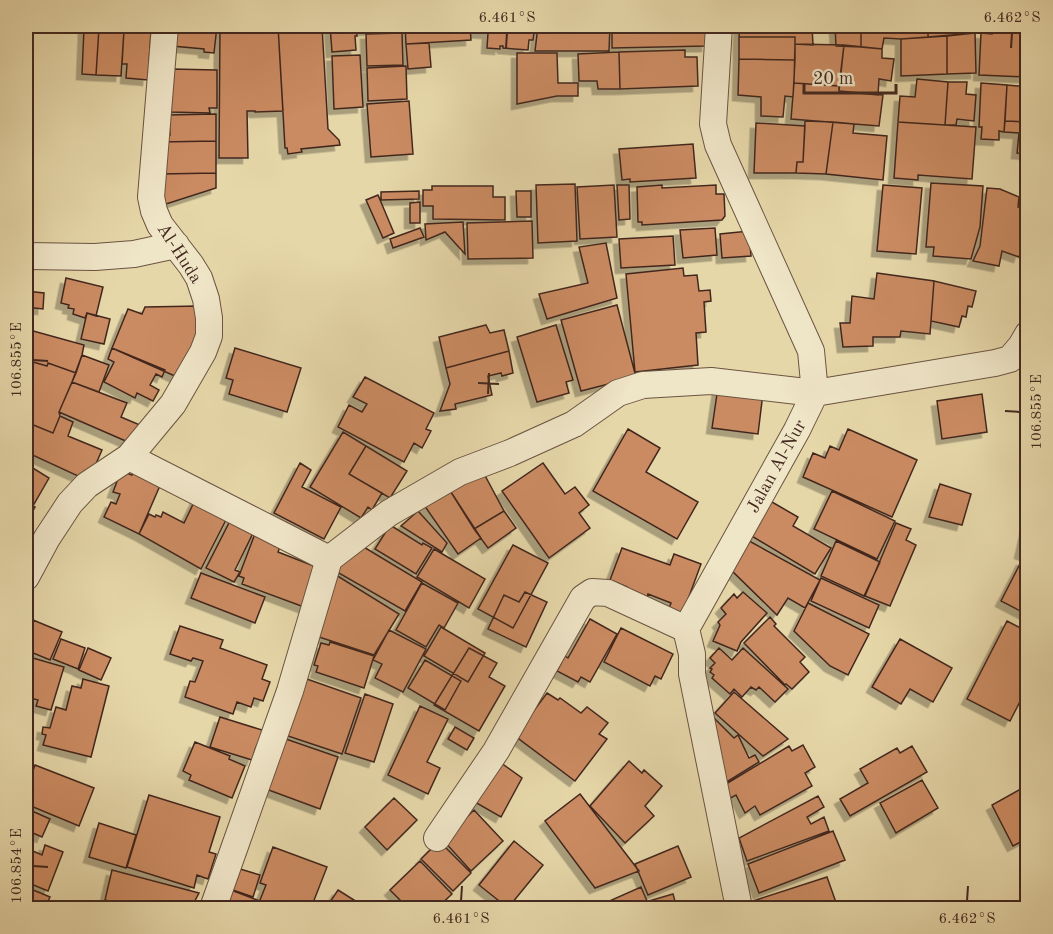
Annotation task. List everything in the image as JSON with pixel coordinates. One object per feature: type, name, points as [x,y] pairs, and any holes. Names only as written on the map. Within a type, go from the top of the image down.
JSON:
[{"type":"street","name":"Al-Huda","points":[[26,577],[47,538],[70,503],[87,485],[129,457],[173,404],[209,336],[206,299],[199,278],[160,225],[151,196],[165,26]]},
{"type":"street","points":[[719,26],[713,124],[718,145],[811,351],[815,393]]},
{"type":"street","points":[[26,256],[95,257],[134,254],[176,245]]},
{"type":"street","points":[[213,909],[291,691],[329,559],[389,513],[460,472],[510,453],[574,424],[618,393],[643,385],[711,381],[815,393],[996,363],[1010,359],[1028,334]]},
{"type":"street","name":"Jalan Al-Nur","points":[[686,629],[797,430],[815,393]]},
{"type":"street","points":[[129,457],[329,559]]},
{"type":"street","points":[[437,838],[496,751],[583,598],[591,592],[608,593],[686,629],[692,654],[692,674],[739,909]]},
{"type":"building","points":[[26,26],[33,26],[30,48],[26,47]]},
{"type":"building","points":[[173,26],[217,26],[214,53],[204,52],[204,49],[172,46]]},
{"type":"building","points":[[220,26],[278,26],[283,111],[247,111],[248,158],[219,158]]},
{"type":"building","points":[[278,26],[322,26],[328,129],[339,140],[340,145],[301,149],[302,152],[288,154],[285,148]]},
{"type":"building","points":[[330,26],[356,26],[356,50],[332,52]]},
{"type":"building","points":[[362,26],[401,26],[401,28],[362,30]]},
{"type":"building","points":[[405,26],[470,26],[471,40],[406,44]]},
{"type":"building","points":[[475,26],[535,26],[533,40],[529,40],[528,50],[503,48],[503,46],[500,46],[500,49],[487,48],[488,33],[474,32]]},
{"type":"building","points":[[538,26],[610,26],[609,51],[535,51]]},
{"type":"building","points":[[612,26],[707,26],[707,46],[612,48]]},
{"type":"building","points":[[740,26],[812,26],[813,45],[795,44],[795,37],[739,37]]},
{"type":"building","points":[[835,26],[861,26],[861,47],[836,46]]},
{"type":"building","points":[[861,26],[928,26],[928,37],[884,38],[882,49],[861,47]]},
{"type":"building","points":[[928,26],[975,26],[975,33],[928,37]]},
{"type":"building","points":[[992,26],[1028,26],[1028,77],[979,75],[981,33],[992,34]]},
{"type":"building","points":[[84,28],[99,28],[96,75],[82,74]]},
{"type":"building","points":[[99,28],[124,30],[121,76],[96,75]]},
{"type":"building","points":[[124,30],[151,31],[148,80],[126,78],[127,64],[122,64]]},
{"type":"building","points":[[402,33],[403,65],[367,66],[366,34]]},
{"type":"building","points":[[975,33],[976,73],[947,74],[947,36]]},
{"type":"building","points":[[947,36],[947,74],[901,76],[901,39]]},
{"type":"building","points":[[739,37],[795,37],[795,60],[739,59]]},
{"type":"building","points":[[429,43],[431,67],[408,69],[406,44]]},
{"type":"building","points":[[795,44],[844,45],[839,86],[794,83]]},
{"type":"building","points":[[844,45],[882,49],[882,58],[894,59],[891,81],[879,79],[878,95],[839,91]]},
{"type":"building","points":[[685,50],[685,57],[697,57],[698,86],[620,89],[619,52]]},
{"type":"building","points":[[619,52],[620,89],[598,89],[597,81],[579,81],[578,54]]},
{"type":"building","points":[[517,53],[557,53],[558,83],[578,83],[578,96],[557,96],[517,104]]},
{"type":"building","points":[[360,55],[363,107],[334,109],[332,56]]},
{"type":"building","points":[[739,59],[795,60],[793,97],[785,96],[783,117],[761,116],[761,97],[738,95]]},
{"type":"building","points":[[406,66],[407,99],[368,101],[367,68]]},
{"type":"building","points":[[171,69],[217,70],[217,108],[209,108],[210,113],[170,112]]},
{"type":"building","points":[[917,79],[948,82],[945,125],[898,122],[900,96],[915,97]]},
{"type":"building","points":[[948,82],[967,82],[966,94],[976,95],[974,121],[957,119],[956,125],[945,125]]},
{"type":"building","points":[[794,83],[839,86],[839,91],[883,95],[879,126],[791,119]]},
{"type":"building","points":[[981,83],[1007,85],[1004,132],[999,131],[999,140],[981,139],[982,127],[979,127]]},
{"type":"building","points":[[1007,85],[1028,87],[1028,122],[1005,121]]},
{"type":"building","points":[[409,101],[413,154],[371,157],[367,104]]},
{"type":"building","points":[[216,114],[216,141],[159,142],[159,136],[170,135],[169,115]]},
{"type":"building","points":[[805,121],[833,122],[826,174],[796,173],[797,162],[803,162]]},
{"type":"building","points":[[1005,121],[1028,122],[1028,154],[1017,153],[1019,133],[1004,132]]},
{"type":"building","points":[[833,122],[854,124],[853,133],[887,136],[883,180],[826,174]]},
{"type":"building","points":[[898,122],[976,127],[972,179],[918,175],[918,180],[894,178]]},
{"type":"building","points":[[756,123],[805,126],[803,162],[797,162],[796,173],[754,173]]},
{"type":"building","points":[[216,141],[216,173],[160,174],[159,142]]},
{"type":"building","points":[[693,144],[696,178],[630,182],[630,179],[622,180],[619,149]]},
{"type":"building","points":[[216,173],[216,188],[161,205],[160,174]]},
{"type":"building","points":[[931,183],[983,186],[980,227],[971,259],[933,256],[934,247],[926,247]]},
{"type":"building","points":[[575,184],[577,241],[538,243],[536,185]]},
{"type":"building","points":[[614,185],[617,237],[580,239],[577,187]]},
{"type":"building","points":[[617,185],[629,185],[630,219],[619,220]]},
{"type":"building","points":[[662,185],[662,188],[716,185],[716,194],[724,194],[725,216],[722,220],[642,225],[642,222],[638,222],[637,187]]},
{"type":"building","points":[[883,185],[922,188],[916,254],[877,251]]},
{"type":"building","points":[[432,186],[493,186],[493,197],[505,197],[505,220],[433,219],[433,206],[423,206],[423,190],[432,190]]},
{"type":"building","points":[[987,188],[1000,189],[1019,197],[1018,207],[1028,210],[1028,253],[1021,251],[1019,257],[1002,251],[999,266],[973,261],[980,246]]},
{"type":"building","points":[[419,191],[419,199],[381,200],[381,192]]},
{"type":"building","points":[[516,191],[531,191],[531,217],[517,217]]},
{"type":"building","points":[[378,195],[394,233],[383,238],[366,200]]},
{"type":"building","points":[[420,202],[420,223],[410,223],[410,203]]},
{"type":"building","points":[[532,221],[533,258],[468,259],[467,223]]},
{"type":"building","points":[[463,222],[465,254],[445,232],[426,240],[425,224]]},
{"type":"building","points":[[420,228],[424,237],[393,248],[390,239]]},
{"type":"building","points":[[715,228],[717,255],[683,258],[680,230]]},
{"type":"building","points":[[749,231],[751,256],[722,258],[720,234]]},
{"type":"building","points":[[673,236],[675,265],[621,268],[619,239]]},
{"type":"building","points":[[606,243],[617,298],[547,319],[539,294],[588,283],[579,247]]},
{"type":"building","points":[[683,268],[684,276],[697,275],[699,291],[710,290],[711,301],[704,302],[706,332],[696,333],[698,365],[635,372],[626,274]]},
{"type":"building","points":[[877,273],[934,281],[930,334],[901,331],[900,337],[873,337],[873,346],[843,347],[840,323],[850,323],[852,296],[874,299]]},
{"type":"building","points":[[66,278],[103,287],[96,316],[87,313],[85,318],[73,314],[74,309],[61,303]]},
{"type":"building","points":[[934,281],[976,291],[972,307],[968,306],[966,317],[962,316],[959,327],[931,321]]},
{"type":"building","points":[[26,291],[44,293],[43,309],[26,307]]},
{"type":"building","points":[[617,305],[636,377],[581,391],[561,320]]},
{"type":"building","points":[[199,306],[196,338],[177,377],[112,348],[128,309],[142,314],[145,307]]},
{"type":"building","points":[[87,313],[110,319],[104,344],[81,339]]},
{"type":"building","points":[[486,325],[490,333],[504,330],[509,351],[446,368],[439,337]]},
{"type":"building","points":[[556,325],[573,380],[566,382],[569,393],[537,402],[517,337]]},
{"type":"building","points":[[26,329],[84,345],[76,373],[48,363],[47,366],[26,360]]},
{"type":"building","points":[[112,348],[165,370],[162,377],[156,374],[150,385],[159,390],[153,401],[137,393],[135,398],[104,382],[114,362],[108,359]]},
{"type":"building","points":[[235,348],[301,368],[287,412],[229,394],[233,380],[226,378]]},
{"type":"building","points":[[509,351],[513,373],[488,376],[492,395],[455,404],[456,409],[440,411],[450,384],[446,368]]},
{"type":"building","points":[[82,355],[109,365],[99,392],[72,382]]},
{"type":"building","points":[[26,360],[47,366],[48,363],[76,373],[59,412],[60,416],[53,433],[26,422]]},
{"type":"building","points":[[365,377],[434,413],[426,429],[431,431],[422,448],[414,443],[404,462],[338,427],[349,405],[362,412],[367,404],[353,397]]},
{"type":"building","points":[[72,382],[127,403],[121,417],[140,425],[128,442],[59,412]]},
{"type":"building","points":[[718,387],[763,393],[758,434],[712,428]]},
{"type":"building","points":[[982,394],[987,432],[942,439],[937,401]]},
{"type":"building","points":[[60,416],[73,422],[68,436],[102,450],[95,466],[80,477],[26,452],[26,422],[53,433]]},
{"type":"building","points":[[628,429],[660,448],[646,472],[698,502],[677,539],[593,491]]},
{"type":"building","points":[[848,429],[917,460],[892,517],[803,477],[813,453],[825,458],[830,446],[839,450]]},
{"type":"building","points":[[343,432],[366,446],[349,474],[382,493],[372,510],[368,507],[361,518],[310,487]]},
{"type":"building","points":[[366,446],[407,471],[390,498],[349,474]]},
{"type":"building","points":[[300,463],[311,470],[302,487],[341,507],[324,539],[274,513]]},
{"type":"building","points":[[543,463],[565,494],[575,487],[589,505],[579,513],[590,528],[549,558],[502,491]]},
{"type":"building","points":[[28,465],[49,478],[26,523],[26,470]]},
{"type":"building","points":[[134,470],[162,481],[139,534],[104,517],[111,502],[116,504],[120,494],[113,492],[121,471],[132,475]]},
{"type":"building","points":[[482,470],[504,511],[474,529],[449,489]]},
{"type":"building","points":[[940,484],[971,494],[962,525],[929,517]]},
{"type":"building","points":[[449,489],[481,538],[458,554],[424,505]]},
{"type":"building","points":[[832,491],[895,521],[877,559],[814,529]]},
{"type":"building","points":[[197,496],[229,514],[201,569],[139,534],[149,514],[161,517],[163,512],[184,523]]},
{"type":"building","points":[[765,498],[798,517],[793,526],[831,548],[815,574],[745,532]]},
{"type":"building","points":[[418,511],[447,543],[442,552],[401,526]]},
{"type":"building","points":[[504,511],[516,528],[488,548],[474,529]]},
{"type":"building","points":[[232,517],[255,529],[235,570],[240,572],[234,582],[206,568]]},
{"type":"building","points":[[1028,517],[1028,556],[1020,553]]},
{"type":"building","points":[[896,523],[911,529],[906,540],[916,545],[890,606],[865,596]]},
{"type":"building","points":[[390,525],[422,545],[423,543],[432,548],[416,574],[375,549]]},
{"type":"building","points":[[256,531],[282,541],[278,552],[319,568],[304,607],[242,584],[244,578],[239,576]]},
{"type":"building","points":[[742,537],[820,580],[805,608],[788,598],[777,615],[726,565]]},
{"type":"building","points":[[836,541],[880,562],[864,596],[821,576]]},
{"type":"building","points":[[513,545],[548,563],[513,628],[478,609]]},
{"type":"building","points":[[362,546],[422,582],[405,611],[337,572],[345,558]]},
{"type":"building","points":[[622,548],[670,565],[674,554],[701,564],[680,621],[666,617],[671,603],[648,594],[646,600],[625,592],[627,587],[610,580]]},
{"type":"building","points":[[434,549],[485,579],[469,608],[417,577]]},
{"type":"building","points":[[1022,560],[1028,563],[1028,615],[1001,601]]},
{"type":"building","points":[[201,573],[265,597],[255,623],[191,598]]},
{"type":"building","points":[[336,575],[399,614],[374,655],[316,636]]},
{"type":"building","points":[[821,578],[879,605],[869,628],[811,601]]},
{"type":"building","points":[[422,583],[458,603],[444,628],[439,625],[426,647],[396,630]]},
{"type":"building","points":[[525,592],[547,602],[526,647],[488,629],[504,595],[519,602]]},
{"type":"building","points":[[743,592],[767,613],[741,642],[737,651],[713,641],[720,625],[718,622],[726,614],[721,608],[734,594],[737,598]]},
{"type":"building","points":[[808,603],[869,634],[848,675],[830,666],[794,631]]},
{"type":"building","points":[[770,617],[776,624],[774,626],[805,657],[800,662],[809,672],[792,689],[785,685],[744,643]]},
{"type":"building","points":[[590,619],[617,634],[590,682],[581,677],[578,682],[557,671],[565,656],[568,658]]},
{"type":"building","points":[[33,620],[62,632],[50,660],[26,650],[26,640]]},
{"type":"building","points":[[1007,621],[1028,632],[1028,686],[1010,721],[967,699]]},
{"type":"building","points":[[180,626],[223,640],[220,648],[267,665],[262,679],[270,682],[263,701],[254,698],[251,707],[237,702],[233,714],[185,697],[190,681],[195,682],[203,661],[193,658],[191,661],[170,654]]},
{"type":"building","points":[[441,627],[485,653],[468,682],[424,656]]},
{"type":"building","points":[[621,628],[673,654],[661,679],[655,676],[650,686],[604,662]]},
{"type":"building","points":[[389,630],[426,649],[403,692],[375,678],[382,664],[373,660]]},
{"type":"building","points":[[61,639],[85,648],[78,669],[53,659]]},
{"type":"building","points":[[900,639],[952,668],[933,702],[910,689],[901,704],[872,687]]},
{"type":"building","points":[[330,642],[374,656],[364,688],[316,672],[318,666],[314,665],[321,643],[329,645]]},
{"type":"building","points":[[88,648],[111,658],[101,680],[79,670]]},
{"type":"building","points":[[469,648],[497,663],[489,677],[505,686],[479,731],[434,705]]},
{"type":"building","points":[[719,648],[732,660],[743,648],[788,689],[775,702],[759,687],[756,690],[751,687],[742,697],[734,689],[730,694],[712,678],[714,675],[710,672],[712,669],[710,668],[715,663],[710,658]]},
{"type":"building","points":[[26,656],[64,667],[51,710],[36,706],[38,700],[26,697]]},
{"type":"building","points":[[425,660],[461,681],[445,710],[408,688]]},
{"type":"building","points":[[304,678],[361,698],[342,754],[285,735]]},
{"type":"building","points":[[83,679],[109,686],[91,757],[43,745],[46,735],[42,734],[43,727],[50,728],[56,707],[66,710],[72,686],[81,688]]},
{"type":"building","points":[[734,692],[788,739],[763,756],[715,713]]},
{"type":"building","points":[[547,693],[558,700],[560,698],[581,713],[587,707],[608,723],[599,734],[607,739],[575,781],[515,736]]},
{"type":"building","points":[[365,694],[393,704],[374,762],[345,753]]},
{"type":"building","points":[[420,706],[448,719],[427,762],[440,768],[428,794],[388,775]]},
{"type":"building","points":[[708,712],[734,738],[738,735],[749,758],[755,755],[759,762],[725,783]]},
{"type":"building","points":[[220,717],[265,731],[252,760],[210,747]]},
{"type":"building","points":[[455,727],[474,738],[467,750],[448,739]]},
{"type":"building","points":[[283,738],[338,757],[320,809],[266,789]]},
{"type":"building","points":[[195,742],[230,756],[229,759],[245,766],[232,798],[189,780],[191,775],[183,771]]},
{"type":"building","points":[[803,745],[815,767],[805,773],[812,786],[760,815],[755,806],[745,813],[736,795],[725,801],[721,787],[789,746],[792,751]]},
{"type":"building","points":[[912,746],[927,772],[850,816],[840,799],[868,783],[860,769],[897,748],[900,753]]},
{"type":"building","points":[[497,760],[522,778],[501,817],[473,801]]},
{"type":"building","points":[[629,761],[642,773],[644,770],[662,786],[645,806],[654,816],[625,843],[590,806]]},
{"type":"building","points":[[35,765],[94,788],[79,826],[26,804],[26,790]]},
{"type":"building","points":[[922,780],[938,808],[896,833],[880,803]]},
{"type":"building","points":[[1028,785],[1028,838],[1013,846],[992,805]]},
{"type":"building","points":[[580,794],[639,871],[595,888],[545,821]]},
{"type":"building","points":[[149,795],[220,817],[209,852],[216,854],[208,879],[197,875],[194,888],[127,867]]},
{"type":"building","points":[[818,796],[824,807],[807,817],[811,824],[824,817],[829,831],[747,861],[739,838]]},
{"type":"building","points":[[394,798],[417,820],[387,850],[365,827]]},
{"type":"building","points":[[474,810],[503,841],[471,871],[443,840]]},
{"type":"building","points":[[32,811],[50,819],[42,837],[26,830]]},
{"type":"building","points":[[99,823],[136,835],[126,868],[89,857]]},
{"type":"building","points":[[833,831],[845,860],[759,893],[748,864]]},
{"type":"building","points":[[439,841],[471,873],[453,891],[421,859]]},
{"type":"building","points":[[514,841],[543,865],[508,908],[479,885]]},
{"type":"building","points":[[45,845],[63,852],[48,891],[26,882],[26,848],[42,855]]},
{"type":"building","points":[[678,846],[691,877],[648,895],[635,864]]},
{"type":"building","points":[[273,847],[327,867],[311,908],[283,908],[260,900],[266,885],[260,883]]},
{"type":"building","points":[[420,861],[452,894],[437,908],[408,908],[390,890]]},
{"type":"building","points":[[237,868],[260,875],[253,897],[230,889]]},
{"type":"building","points":[[112,870],[199,893],[191,908],[136,908],[105,900]]},
{"type":"building","points":[[827,877],[838,908],[755,908],[753,901]]},
{"type":"building","points":[[26,887],[50,897],[45,908],[26,908]]},
{"type":"building","points":[[641,887],[650,908],[599,908],[598,906]]},
{"type":"building","points":[[231,890],[278,908],[224,908]]},
{"type":"building","points":[[338,890],[365,907],[326,908]]},
{"type":"building","points":[[673,894],[677,908],[628,907]]}]
